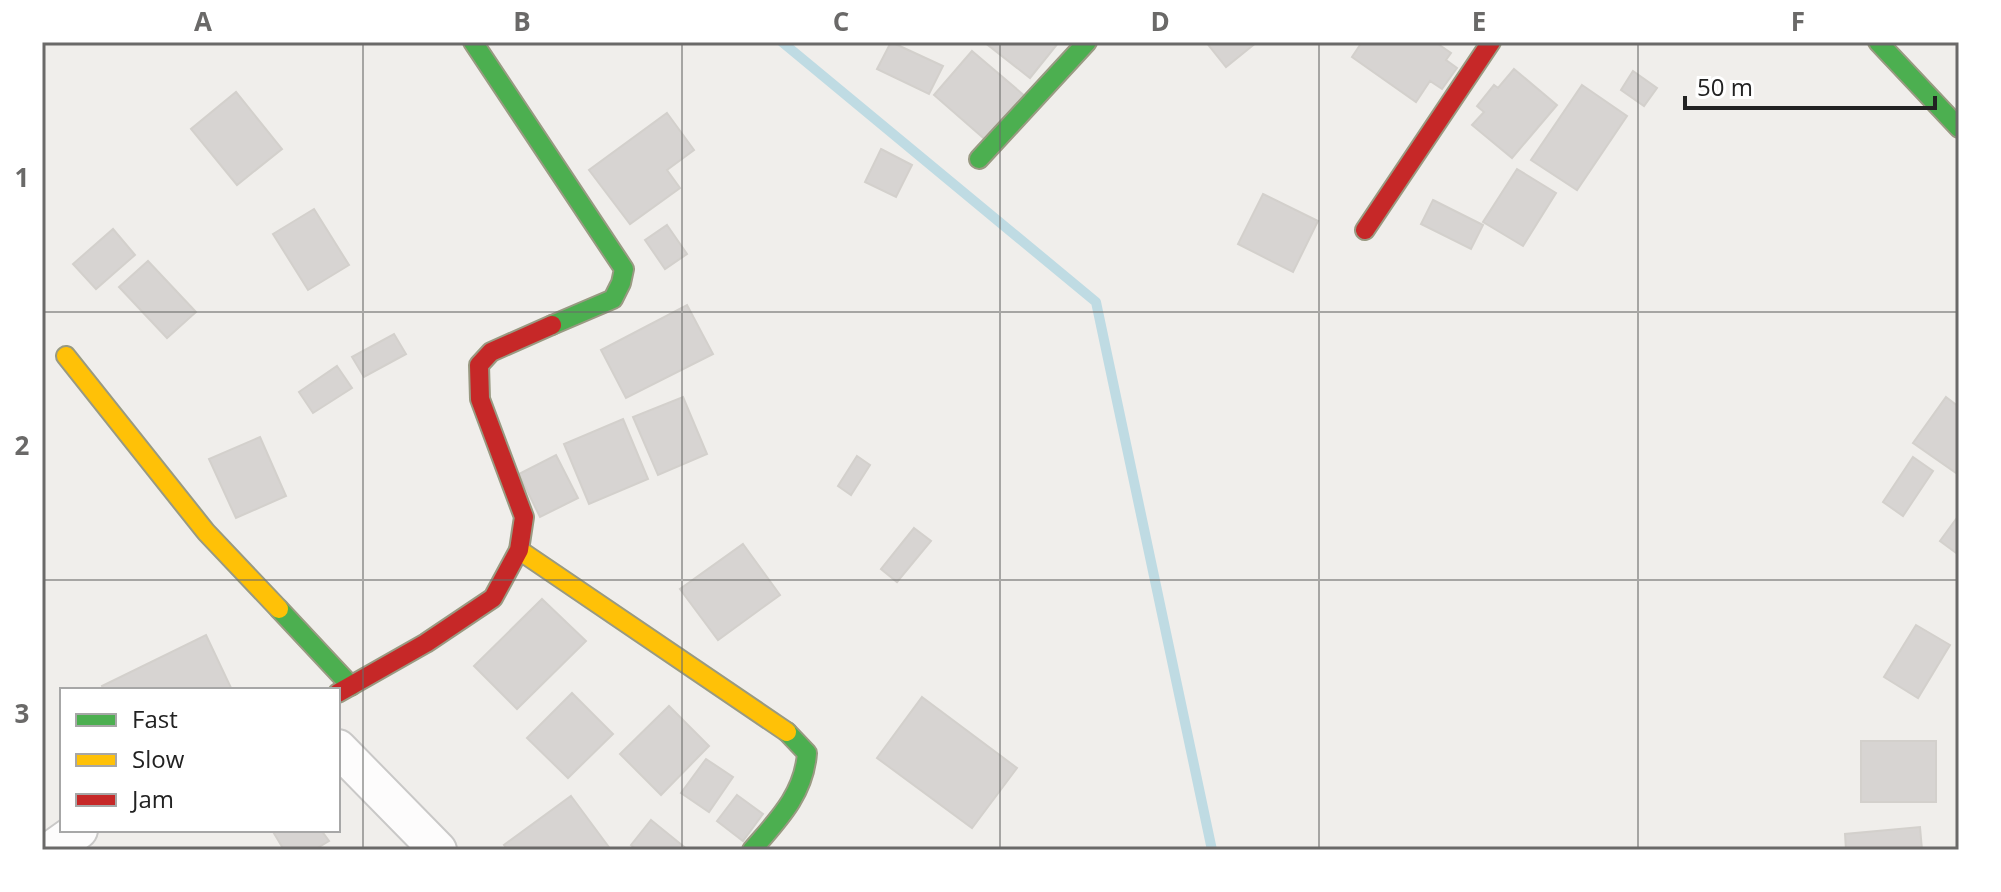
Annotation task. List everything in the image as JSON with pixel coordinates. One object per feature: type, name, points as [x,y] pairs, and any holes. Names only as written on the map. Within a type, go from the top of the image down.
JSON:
[{"type":"street","points":[[66,356],[206,532],[344,689],[426,643],[493,598],[519,550],[524,517],[480,399],[479,365],[491,352],[613,299],[624,269],[473,42]]},
{"type":"street","points":[[979,159],[1087,42]]},
{"type":"street","points":[[1365,230],[1491,42]]},
{"type":"street","points":[[1878,42],[1959,128]]},
{"type":"street","points":[[519,550],[790,734],[807,753],[807,770],[798,795],[752,850]]},
{"type":"street","points":[[340,750],[438,850]]},
{"type":"building","points":[[891,42],[943,66],[929,94],[877,69]]},
{"type":"building","points":[[984,42],[1059,42],[1030,78]]},
{"type":"building","points":[[1206,42],[1257,42],[1226,67]]},
{"type":"building","points":[[1362,42],[1435,42],[1451,53],[1446,60],[1457,68],[1442,89],[1430,81],[1416,102],[1352,57]]},
{"type":"building","points":[[972,51],[1026,97],[988,142],[934,95]]},
{"type":"building","points":[[1514,69],[1557,105],[1512,158],[1472,125],[1484,112],[1477,106],[1494,85],[1498,88]]},
{"type":"building","points":[[1633,71],[1657,88],[1644,106],[1621,90]]},
{"type":"building","points":[[1582,85],[1627,116],[1577,190],[1531,160]]},
{"type":"building","points":[[236,92],[282,149],[237,185],[191,129]]},
{"type":"building","points":[[667,113],[694,150],[667,170],[680,188],[630,224],[589,170]]},
{"type":"building","points":[[881,149],[912,165],[896,197],[865,182]]},
{"type":"building","points":[[1517,169],[1556,193],[1523,246],[1483,222]]},
{"type":"building","points":[[1263,194],[1318,221],[1293,272],[1238,244]]},
{"type":"building","points":[[1433,200],[1483,225],[1471,249],[1421,224]]},
{"type":"building","points":[[314,209],[349,265],[308,290],[273,234]]},
{"type":"building","points":[[667,225],[687,254],[665,269],[645,240]]},
{"type":"building","points":[[113,229],[135,255],[96,289],[73,264]]},
{"type":"building","points":[[148,261],[196,312],[167,338],[119,287]]},
{"type":"building","points":[[687,305],[713,354],[626,398],[601,350]]},
{"type":"building","points":[[394,334],[406,354],[364,377],[352,357]]},
{"type":"building","points":[[337,366],[352,388],[313,413],[299,392]]},
{"type":"building","points":[[683,397],[707,454],[658,475],[633,417]]},
{"type":"building","points":[[1946,397],[1959,407],[1959,475],[1913,443]]},
{"type":"building","points":[[623,419],[648,479],[589,504],[564,444]]},
{"type":"building","points":[[260,437],[286,496],[236,518],[209,459]]},
{"type":"building","points":[[556,455],[578,498],[540,517],[519,474]]},
{"type":"building","points":[[857,456],[870,465],[851,495],[838,486]]},
{"type":"building","points":[[1913,457],[1933,471],[1903,516],[1883,502]]},
{"type":"building","points":[[1959,515],[1959,555],[1940,541]]},
{"type":"building","points":[[914,528],[931,541],[897,582],[881,569]]},
{"type":"building","points":[[743,544],[780,595],[718,640],[680,589]]},
{"type":"building","points":[[542,599],[586,641],[517,709],[474,666]]},
{"type":"building","points":[[1916,625],[1950,645],[1918,698],[1884,677]]},
{"type":"building","points":[[206,635],[231,688],[103,688]]},
{"type":"building","points":[[572,693],[613,734],[568,778],[527,738]]},
{"type":"building","points":[[922,697],[1017,768],[972,828],[877,758]]},
{"type":"building","points":[[669,706],[709,746],[661,795],[620,754]]},
{"type":"building","points":[[1861,741],[1936,741],[1936,802],[1861,802]]},
{"type":"building","points":[[706,759],[733,777],[709,812],[681,793]]},
{"type":"building","points":[[737,795],[763,814],[743,841],[717,821]]},
{"type":"building","points":[[571,796],[611,850],[508,850],[504,845]]},
{"type":"building","points":[[651,820],[688,850],[637,850],[631,845]]},
{"type":"building","points":[[1920,827],[1922,850],[1846,850],[1845,834]]},
{"type":"building","points":[[273,832],[322,832],[329,841],[314,850],[284,850]]},
{"type":"waterway","points":[[782,42],[1096,302],[1212,850]]},
{"type":"traffic: fast","points":[[473,42],[624,269],[613,299],[552,325]]},
{"type":"traffic: fast","points":[[979,159],[1087,42]]},
{"type":"traffic: fast","points":[[1878,42],[1959,128]]},
{"type":"traffic: fast","points":[[279,609],[351,686]]},
{"type":"traffic: fast","points":[[752,850],[788,806],[805,768],[807,753],[787,732]]},
{"type":"traffic: slow","points":[[66,356],[206,532],[279,609]]},
{"type":"traffic: slow","points":[[519,550],[787,732]]},
{"type":"traffic: jam","points":[[1365,230],[1491,42]]},
{"type":"traffic: jam","points":[[340,692],[426,643],[493,598],[519,550],[524,517],[480,399],[479,365],[491,352],[552,325]]}]
